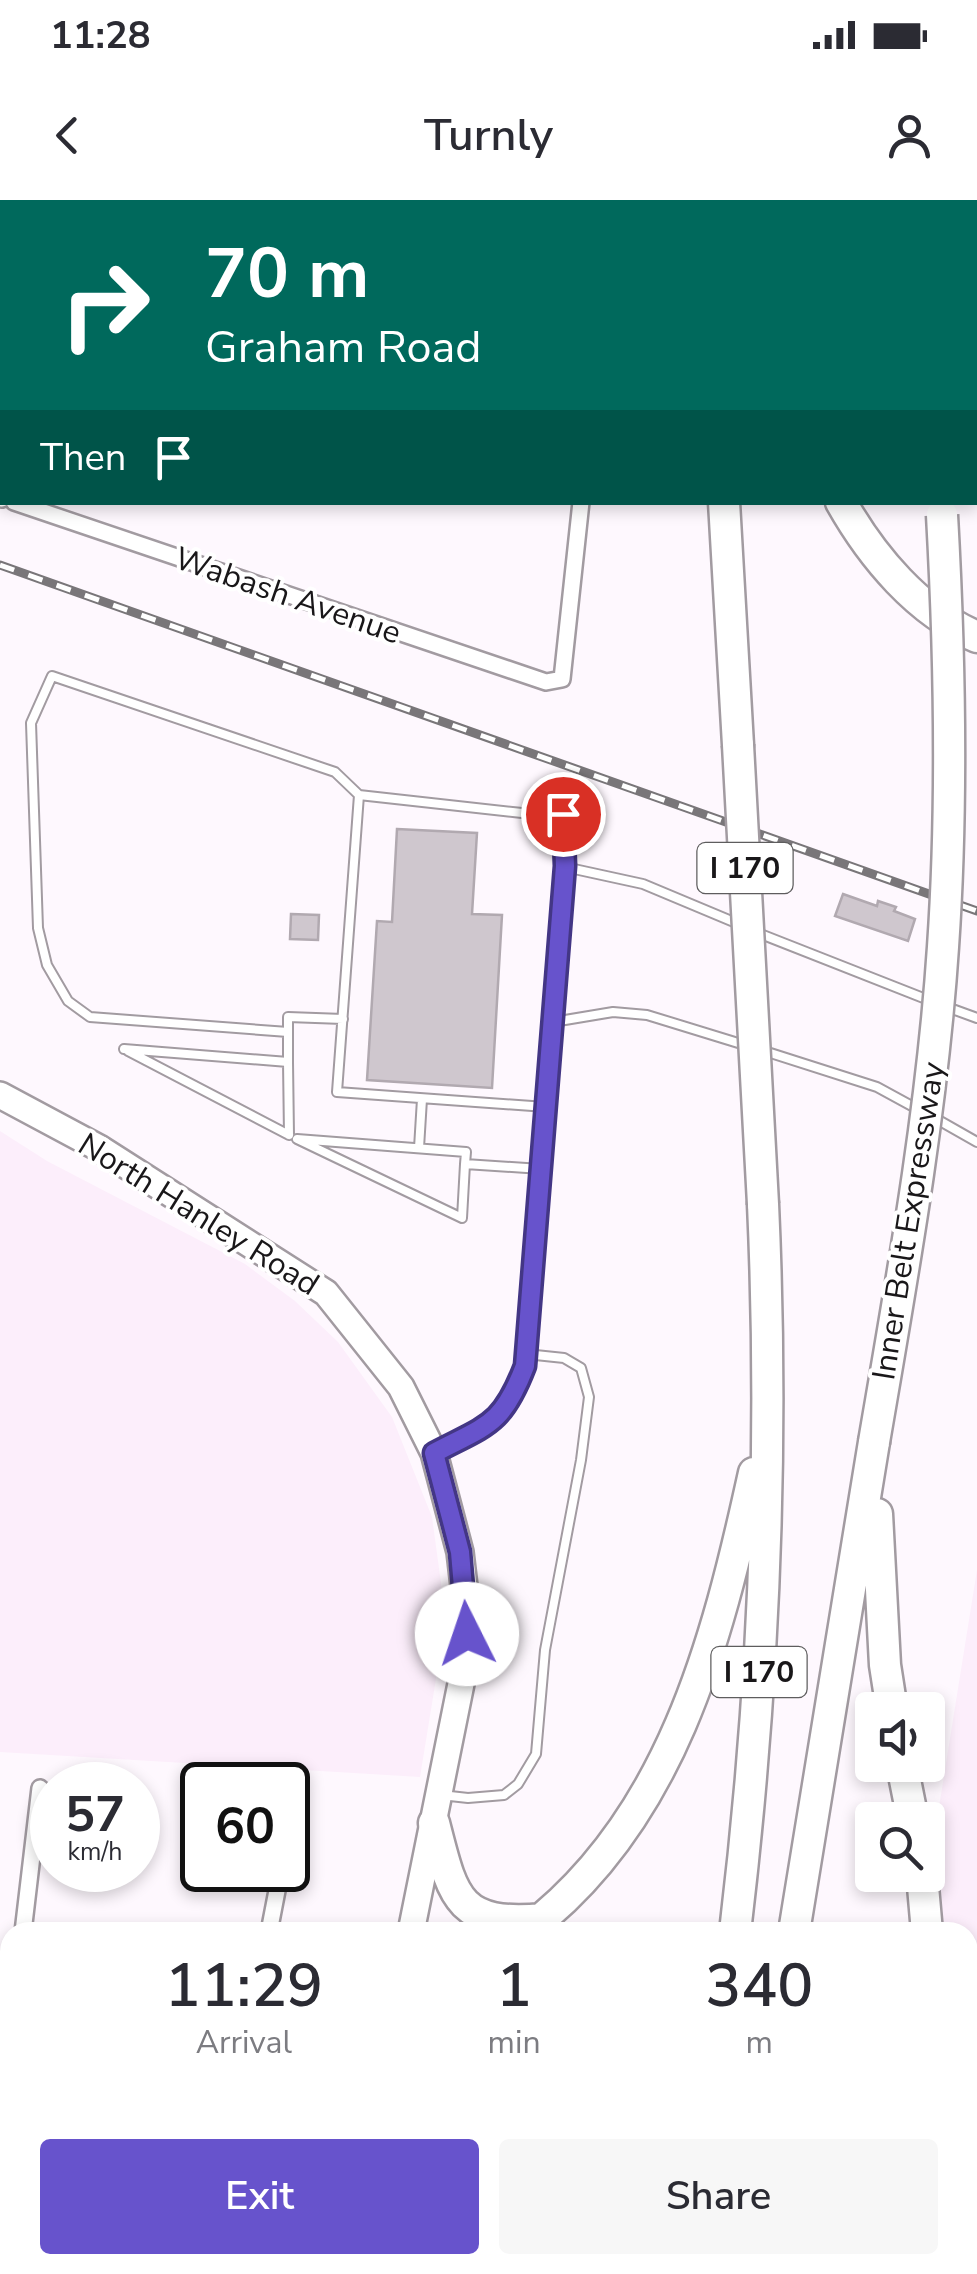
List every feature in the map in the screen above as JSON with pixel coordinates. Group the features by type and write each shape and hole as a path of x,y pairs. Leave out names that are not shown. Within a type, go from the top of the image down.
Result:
{"highway":[{"name":"I 170","path":"724,505 763,1192 768,1411 760,1652 736,1922"},
{"path":"843,505 879,560 904,586 977,637"},
{"path":"864,505 899,555 952,601 977,615"},
{"name":"Inner Belt Expressway","path":"796,1922 916,1197 943,949 950,762 941,508"},
{"path":"539,1922 580,1886 609,1851 666,1757 693,1699 729,1586 768,1411"},
{"path":"874,1442 882,1620 890,1692"},
{"path":"437,1809 454,1888 471,1910 503,1922"},
{"path":"923,1892 925,1922"}],"main road":[{"name":"North Hanley Road","path":"0,1095 99,1148 326,1293 401,1386 434,1453 460,1552 467,1612 467,1654 413,1922"}],"street":[{"name":"Wabash Avenue","path":"23,505 546,682 562,679 581,505"},
{"path":"434,1453 498,1419 514,1396 525,1366 565,866 563,814"},
{"path":"24,1922 30,1873"},
{"path":"272,1922 277,1892"}],"lane":[{"path":"288,1032 90,1018 68,1001 47,965 38,928 31,722 52,676 335,772 359,795 563,814"},
{"path":"359,795 337,1092 546,1106"},
{"path":"565,866 643,884 793,949 977,1018"},
{"path":"553,1022 613,1012 646,1015 878,1087 977,1142"},
{"path":"293,1137 288,1017 343,1019"},
{"path":"288,1062 124,1049 293,1137 462,1218 466,1152 293,1137"},
{"path":"419,1148 422,1099"},
{"path":"466,1164 541,1169"},
{"path":"437,1809 468,1798 504,1795 518,1784 536,1754 545,1650 589,1397 582,1368 564,1358 526,1354"}],"shaded area":[{"path":"0,1131 47,1161 245,1264 295,1301 338,1342 392,1417 432,1517 444,1630 420,1777 310,1770 310,1762 180,1763 0,1752"},
{"path":"977,1570 977,1922 921,1922 925,1892 945,1892 945,1802 940,1802"}],"building":[{"path":"397,829 477,833 472,914 502,915 492,1088 367,1080 377,921 392,922"},
{"path":"843,894 877,906 878,901 896,907 894,911 915,919 908,941 835,916"},
{"path":"291,914 319,915 318,940 290,939"}],"railway":[{"path":"0,565 977,911"}],"route":[{"path":"467,1634 460,1552 434,1453 498,1419 514,1396 525,1366 565,866 563,814"}]}
